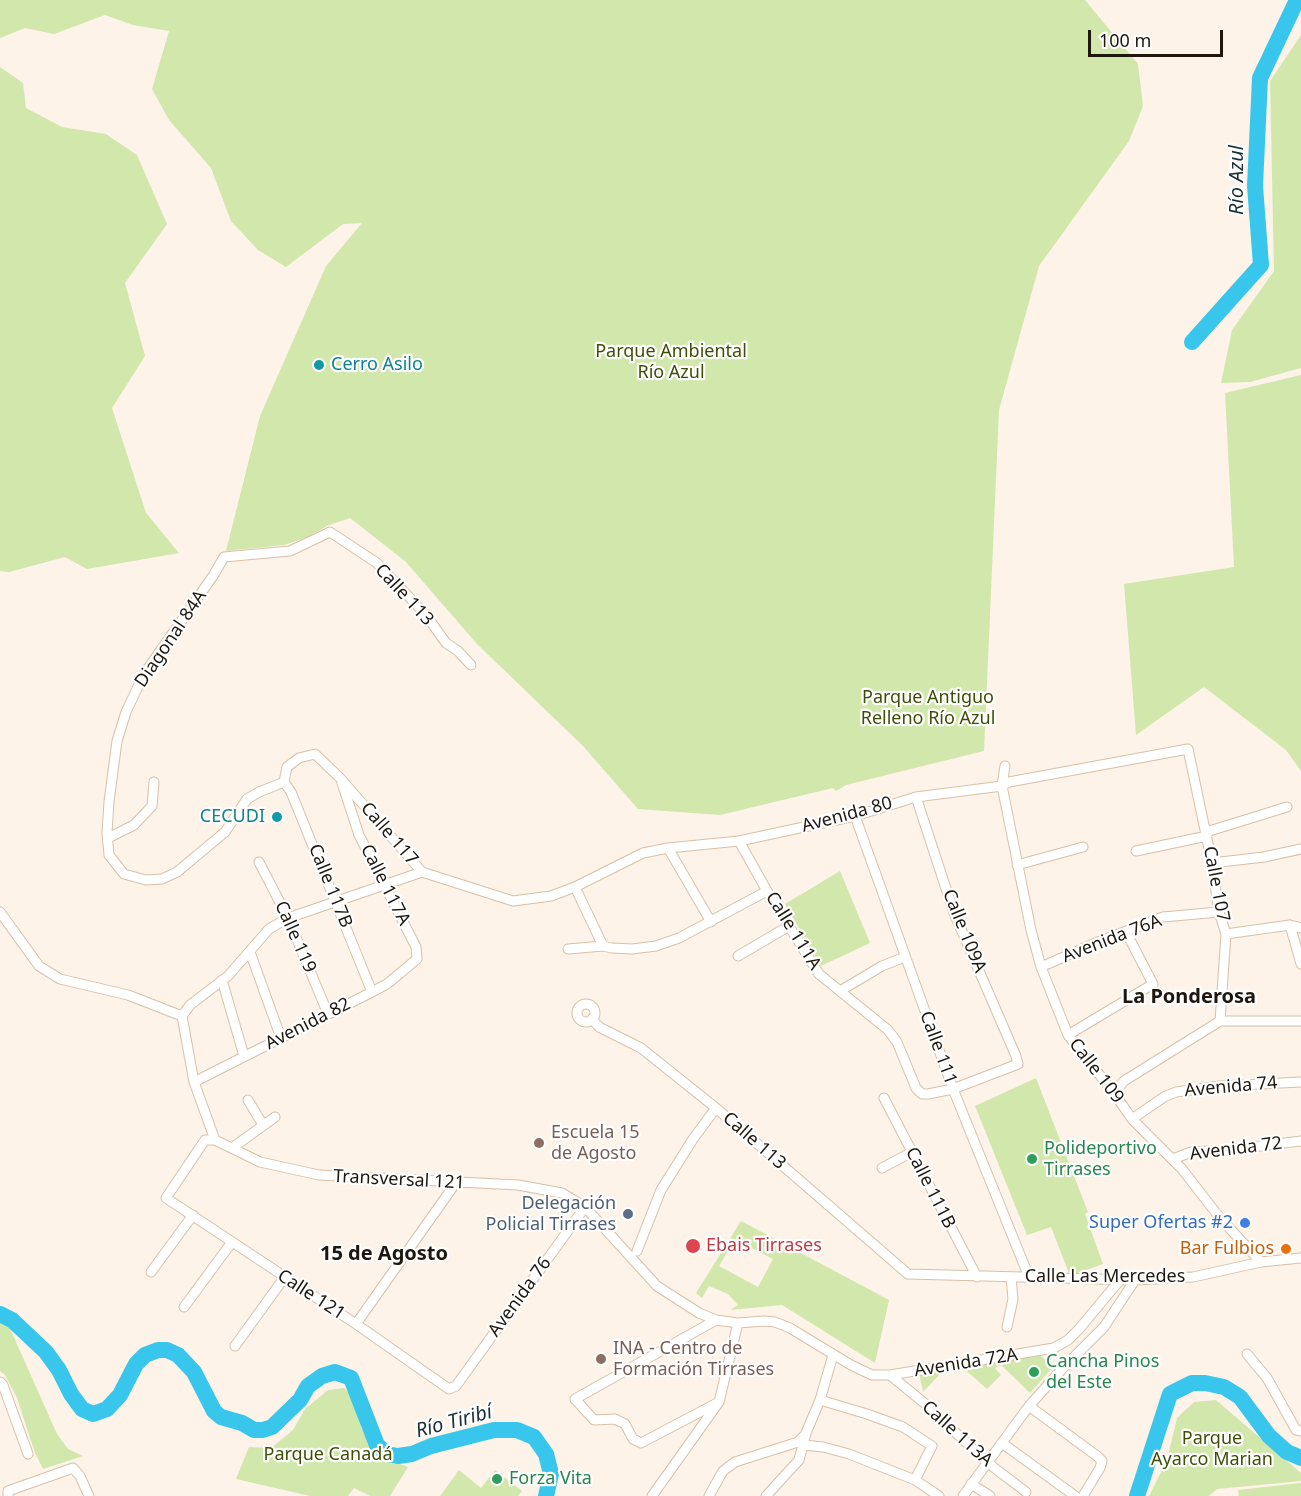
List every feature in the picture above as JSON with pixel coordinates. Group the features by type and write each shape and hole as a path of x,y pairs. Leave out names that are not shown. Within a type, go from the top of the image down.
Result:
{"street":[{"name":"Calle 113","path":"224,557 290,551 330,532 377,563 426,615 446,643 458,651 471,665"},
{"name":"Diagonal 84A","path":"224,557 144,674 126,712 117,741 109,802 109,855 124,874 146,880 162,879 177,872 225,832 247,799 284,782"},
{"name":"Avenida 80","path":"513,901 551,896 575,887 643,853 668,848 739,841 855,816 916,797 1002,786 1009,782 1188,749"},
{"name":"Calle 107","path":"1188,749 1212,863 1219,912 1226,934 1220,1022"},
{"name":"Calle 117","path":"284,782 287,767 299,758 315,754 340,778 422,872 513,901"},
{"name":"Calle 109","path":"1005,766 1002,786 1017,865 1041,967 1068,1035 1132,1119 1173,1159 1220,1218 1261,1263"},
{"name":"Calle 117A","path":"340,778 359,835 416,947 417,958"},
{"path":"108,838 134,825 152,806 154,782"},
{"name":"Calle 117B","path":"284,782 291,792 372,992"},
{"name":"Calle 109A","path":"916,797 954,913 1018,1064 953,1089"},
{"path":"1136,851 1206,834 1287,807"},
{"name":"Calle 111","path":"855,816 953,1089 1029,1277"},
{"name":"Calle 111A","path":"739,841 819,974 888,1030 897,1042 916,1088 922,1094 953,1089"},
{"path":"668,848 711,922"},
{"path":"1017,865 1083,848"},
{"path":"1212,863 1264,857 1301,849"},
{"name":"Calle 119","path":"259,862 288,918 328,1014"},
{"path":"215,1140 194,1082 182,1016 190,1005 222,980 250,952 268,929 288,918 422,872"},
{"path":"575,887 603,946"},
{"path":"568,949 603,946 633,949 656,946 679,939 767,891"},
{"path":"0,912 39,966 60,979 128,995 182,1016"},
{"name":"Avenida 76A","path":"1041,967 1163,917 1219,912"},
{"path":"1290,925 1301,964"},
{"path":"1226,934 1290,925 1301,928"},
{"path":"738,956 789,926"},
{"path":"1068,1035 1153,984 1126,932"},
{"path":"250,952 281,1038"},
{"path":"840,991 882,966 905,957"},
{"name":"Avenida 82","path":"194,1082 387,984 417,958"},
{"path":"222,980 244,1056"},
{"name":"Calle 113","path":"592,1019 599,1027 641,1048 716,1108 908,1274"},
{"path":"1114,1093 1124,1081 1220,1022 1301,1022"},
{"name":"Avenida 74","path":"1132,1119 1164,1097 1176,1092 1220,1086 1301,1082"},
{"name":"Calle 111B","path":"884,1098 976,1277"},
{"path":"248,1100 263,1125"},
{"path":"637,1251 661,1190 693,1139 716,1108"},
{"path":"232,1148 275,1117"},
{"name":"Calle 121","path":"215,1140 205,1140 166,1198 356,1324 449,1389 456,1386"},
{"name":"Transversal 121","path":"215,1140 260,1162 312,1174 455,1184 518,1185 562,1193 585,1207 657,1286 699,1313 716,1320 738,1323 775,1322 790,1328 833,1355 872,1375 890,1375"},
{"name":"Avenida 72","path":"1173,1159 1191,1152 1301,1141"},
{"path":"882,1168 912,1152"},
{"path":"356,1324 455,1184"},
{"name":"Avenida 76","path":"456,1386 585,1207"},
{"path":"151,1272 193,1215"},
{"path":"184,1307 232,1242"},
{"name":"Calle Las Mercedes","path":"908,1274 1136,1280 1193,1277 1261,1263 1301,1258"},
{"path":"1006,1327 1012,1299 1011,1277"},
{"path":"235,1346 284,1278"},
{"name":"Avenida 72A","path":"890,1375 1054,1348 1068,1340 1079,1329 1120,1280"},
{"path":"963,1496 1029,1406 1062,1368 1104,1327 1136,1280"},
{"path":"716,1320 575,1399 594,1420 615,1419 625,1424 633,1439 640,1443 719,1402"},
{"path":"652,1496 719,1402 738,1323"},
{"path":"1247,1354 1268,1378 1296,1430 1301,1431"},
{"path":"766,1496 799,1460 833,1355"},
{"name":"Calle 113A","path":"890,1375 988,1463 1026,1492"},
{"path":"0,1382 28,1454"},
{"path":"820,1400 903,1427 932,1446 915,1480"},
{"path":"1029,1406 1097,1455 1101,1461 1101,1468 1083,1496"},
{"path":"709,1496 723,1471 735,1462 798,1442 806,1433"},
{"path":"1002,1443 1075,1496"},
{"path":"804,1445 849,1454 915,1480 939,1496"},
{"path":"8,1496 8,1491 73,1468 80,1476 89,1496"},
{"path":"972,1484 990,1496"}],"green space":[{"name":"Parque Ambiental Río Azul","path":"0,0 1085,0 1138,64 1143,106 1129,141 1039,266 999,410 984,751 846,785 836,791 833,788 720,815 638,809 582,745 477,644 406,562 350,518 284,545 226,551 260,416 326,266 362,223 343,224 286,267 258,250 231,221 211,168 169,120 152,89 169,31 133,25 105,15 54,34 25,28 0,38"},
{"path":"1301,35 1301,368 1250,382 1221,383 1232,330 1274,271 1270,81"},
{"path":"0,67 23,83 26,108 62,127 106,134 137,155 167,224 125,283 145,356 112,408 146,513 179,553 87,569 65,557 9,572 0,571"},
{"path":"1301,375 1301,771 1286,750 1204,687 1136,735 1124,584 1234,567 1225,393"},
{"path":"840,871 870,943 821,966 785,904"},
{"name":"Polideportivo Tirrases","path":"1036,1078 1088,1212 1085,1214 1103,1264 1070,1276 1051,1227 1027,1235 975,1106"},
{"path":"741,1221 889,1300 875,1363 782,1305 730,1310 738,1305 728,1294 709,1286 702,1298 696,1293","holes":["735,1239 773,1259 758,1287 719,1266"]},
{"path":"0,1321 9,1326 57,1434 68,1449 83,1456 43,1469 35,1453 17,1398 5,1375 0,1371"},
{"path":"1037,1352 1053,1367 1030,1393 1001,1365 995,1368 1001,1375 987,1389 962,1367 942,1372 923,1392 918,1368"},
{"name":"Parque Canadá","path":"344,1388 353,1396 361,1428 376,1455 408,1467 390,1496 370,1496 354,1488 348,1496 310,1496 236,1479 249,1447 271,1448 293,1430 305,1409 328,1390"},
{"name":"Parque Ayarco Marian","path":"1216,1400 1301,1473 1301,1481 1217,1489 1209,1496 1149,1496 1167,1460 1177,1418 1194,1402"},
{"name":"Forza Vita","path":"459,1470 481,1488 495,1470 522,1491 518,1496 440,1496"},
{"path":"1301,1483 1301,1496 1239,1496 1238,1490"}],"waterway":[{"name":"Río Azul","path":"1192,342 1261,265 1255,186 1260,78 1297,0"},
{"name":"Río Tiribí","path":"0,1314 12,1320 46,1352 82,1409 93,1414 107,1409 120,1395 136,1364 145,1355 158,1350 167,1350 178,1355 194,1372 214,1411 221,1417 242,1423 254,1430 272,1427 300,1400 308,1386 322,1376 335,1372 351,1378 377,1445 387,1454 398,1456 412,1454 431,1446 494,1430 517,1430 534,1437 546,1454 551,1474 546,1496"},
{"name":"Río Tiribí","path":"1137,1496 1170,1394 1192,1383 1224,1387 1240,1397 1269,1436 1287,1452 1301,1458"}],"place":[{"name":"Cerro Asilo","path":"319,365"},
{"name":"CECUDI","path":"277,817"},
{"name":"Escuela 15 de Agosto","path":"539,1143"},
{"name":"Polideportivo Tirrases","path":"1032,1159"},
{"name":"Delegación Policial Tirrases","path":"628,1214"},
{"name":"Super Ofertas #2","path":"1245,1223"},
{"name":"Ebais Tirrases","path":"693,1246"},
{"name":"Bar Fulbios","path":"1286,1249"},
{"name":"INA - Centro de Formación Tirrases","path":"601,1359"},
{"name":"Cancha Pinos del Este","path":"1034,1372"},
{"name":"Forza Vita","path":"497,1479"}],"district":[{"name":"La Ponderosa","path":"1189,997"},
{"name":"15 de Agosto","path":"384,1254"}],"park label":[{"name":"Parque Antiguo Relleno Río Azul","path":"928,708"}]}
